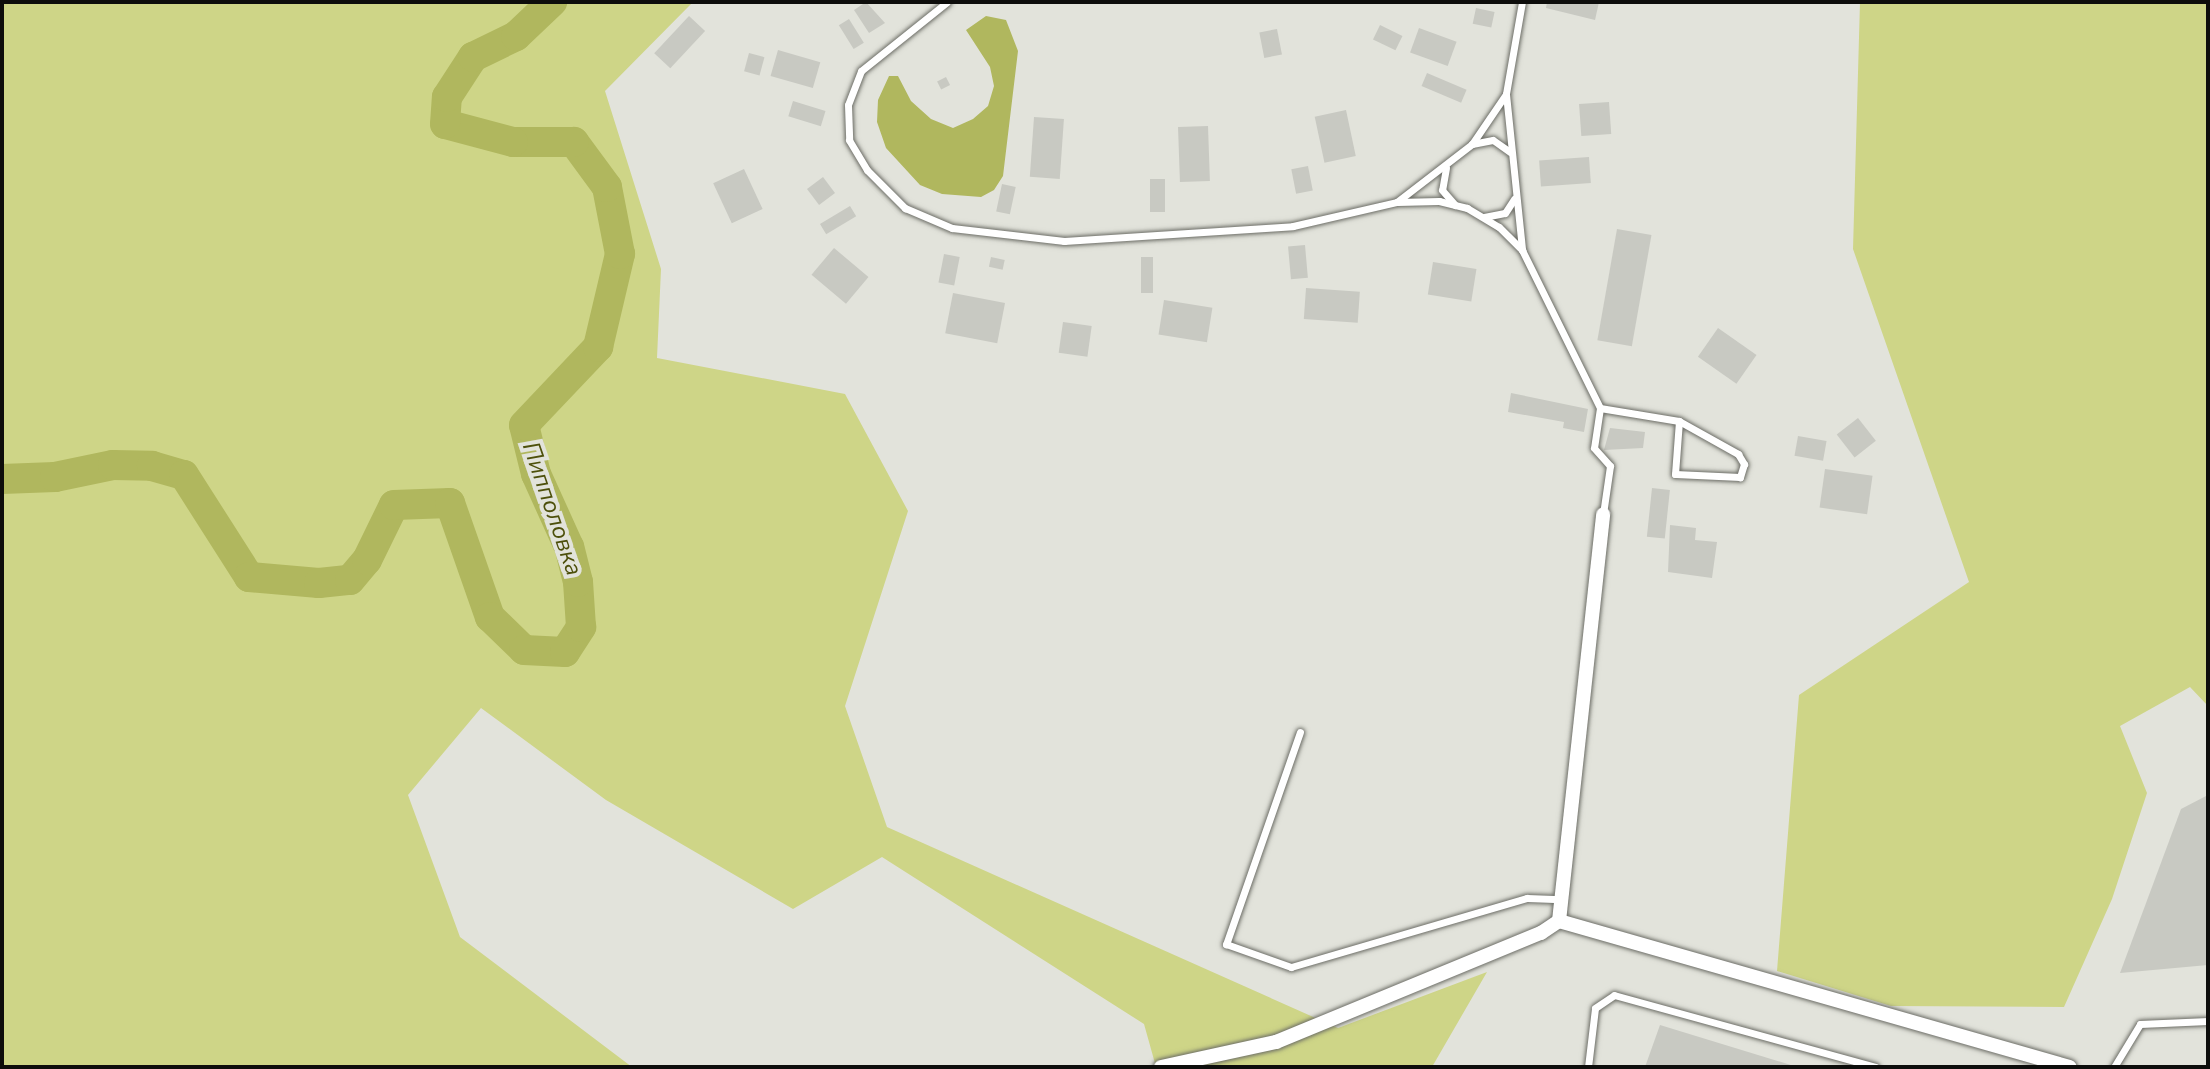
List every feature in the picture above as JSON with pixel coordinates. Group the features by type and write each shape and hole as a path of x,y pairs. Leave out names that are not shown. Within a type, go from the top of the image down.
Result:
{"street":[{"path":"1559,921 1603,514"},
{"path":"1161,1067 1276,1042 1541,933 1559,921 2070,1067"}],"lane":[{"path":"947,2 861,71 848,105 849,140 867,170 905,208 952,228 1064,241 1293,226 1397,202 1455,205 1482,217 1522,250"},
{"path":"1522,2 1506,94 1514,199 1522,250 1600,408 1594,448 1610,466 1603,514"},
{"path":"1397,202 1472,144 1506,94"},
{"path":"1472,144 1493,140 1511,153"},
{"path":"1447,166 1442,190 1455,205"},
{"path":"1482,217 1505,213 1514,199"},
{"path":"1600,408 1679,421 1738,454 1744,464 1740,477 1675,474 1679,421"},
{"path":"1300,732 1226,944 1291,967 1527,898 1561,899"},
{"path":"1588,1067 1595,1008 1614,995 1875,1067"},
{"path":"2114,1067 2140,1024 2208,1021"}],"shaded area":[{"path":"2,2 693,2 605,91 661,269 657,358 845,394 908,511 845,706 887,827 1338,1028 1487,972 1432,1067 1156,1067 1144,1024 882,857 793,909 606,800 481,708 408,795 460,937 632,1067 2,1067"},
{"path":"1860,2 2208,2 2208,706 2190,687 2120,726 2147,793 2112,899 2064,1007 1891,1006 1777,971 1799,695 1969,582 1853,249"},
{"path":"986,16 1006,20 1018,51 1003,176 994,190 981,197 942,194 920,185 886,148 877,122 878,100 889,76 898,76 911,101 931,119 953,128 973,119 988,106 994,86 990,67 966,30"}],"building":[{"path":"866,2 885,23 869,33 854,10"},
{"path":"1547,2 1599,2 1595,20 1546,8"},
{"path":"1476,8 1495,12 1491,28 1473,24"},
{"path":"689,16 705,31 670,68 654,53"},
{"path":"849,19 864,43 854,49 839,25"},
{"path":"1380,25 1402,36 1395,50 1373,39"},
{"path":"1419,28 1457,42 1448,66 1410,52"},
{"path":"1277,29 1282,55 1264,58 1259,32"},
{"path":"778,50 820,62 813,88 771,76"},
{"path":"749,53 764,57 760,75 744,71"},
{"path":"1427,73 1467,90 1461,103 1422,86"},
{"path":"946,77 950,85 941,90 937,82"},
{"path":"793,101 826,111 821,126 788,116"},
{"path":"1609,102 1611,134 1581,136 1579,104"},
{"path":"1346,110 1356,156 1324,163 1315,117"},
{"path":"1034,117 1064,119 1060,179 1030,177"},
{"path":"1208,126 1210,181 1180,182 1178,127"},
{"path":"1589,157 1591,183 1541,186 1539,160"},
{"path":"1308,166 1313,191 1296,194 1291,169"},
{"path":"744,169 763,209 732,223 713,183"},
{"path":"823,177 835,193 819,205 807,189"},
{"path":"1150,179 1165,179 1165,212 1150,212"},
{"path":"1002,184 1016,187 1010,214 996,211"},
{"path":"850,206 856,216 826,234 820,224"},
{"path":"1617,229 1651,235 1632,346 1597,340"},
{"path":"1305,245 1308,278 1291,279 1288,246"},
{"path":"834,248 868,277 846,304 812,275"},
{"path":"944,254 960,257 954,286 938,282"},
{"path":"991,257 1005,260 1003,270 989,267"},
{"path":"1141,257 1153,257 1153,293 1141,293"},
{"path":"1433,262 1476,269 1471,301 1428,295"},
{"path":"1306,288 1360,292 1358,323 1304,319"},
{"path":"953,293 1005,303 997,343 945,333"},
{"path":"1164,300 1212,308 1207,342 1159,335"},
{"path":"1063,322 1092,326 1087,357 1059,353"},
{"path":"1718,328 1757,355 1736,384 1698,357"},
{"path":"1511,393 1588,409 1584,432 1563,428 1564,422 1508,412"},
{"path":"1858,418 1876,441 1855,457 1837,435"},
{"path":"1610,428 1645,432 1643,448 1604,450"},
{"path":"1798,436 1827,441 1823,461 1795,456"},
{"path":"1825,469 1873,476 1867,514 1820,508"},
{"path":"1652,488 1670,490 1665,539 1647,537"},
{"path":"1670,525 1696,528 1695,540 1717,542 1712,578 1668,572"},
{"path":"2208,795 2208,965 2120,973 2181,809"},
{"path":"1660,1025 1794,1066 1794,1067 1645,1067"}],"waterway":[{"name":"Пипполовка","path":"2,479 55,477 113,465 152,466 184,475 249,577 319,583 350,580 367,560 394,505 450,503 490,617 524,650 565,652 581,627 578,582 569,547 536,474 524,425 598,347 620,254 607,187 574,142 513,142 445,124 447,97 473,57 516,36 552,2"}]}
